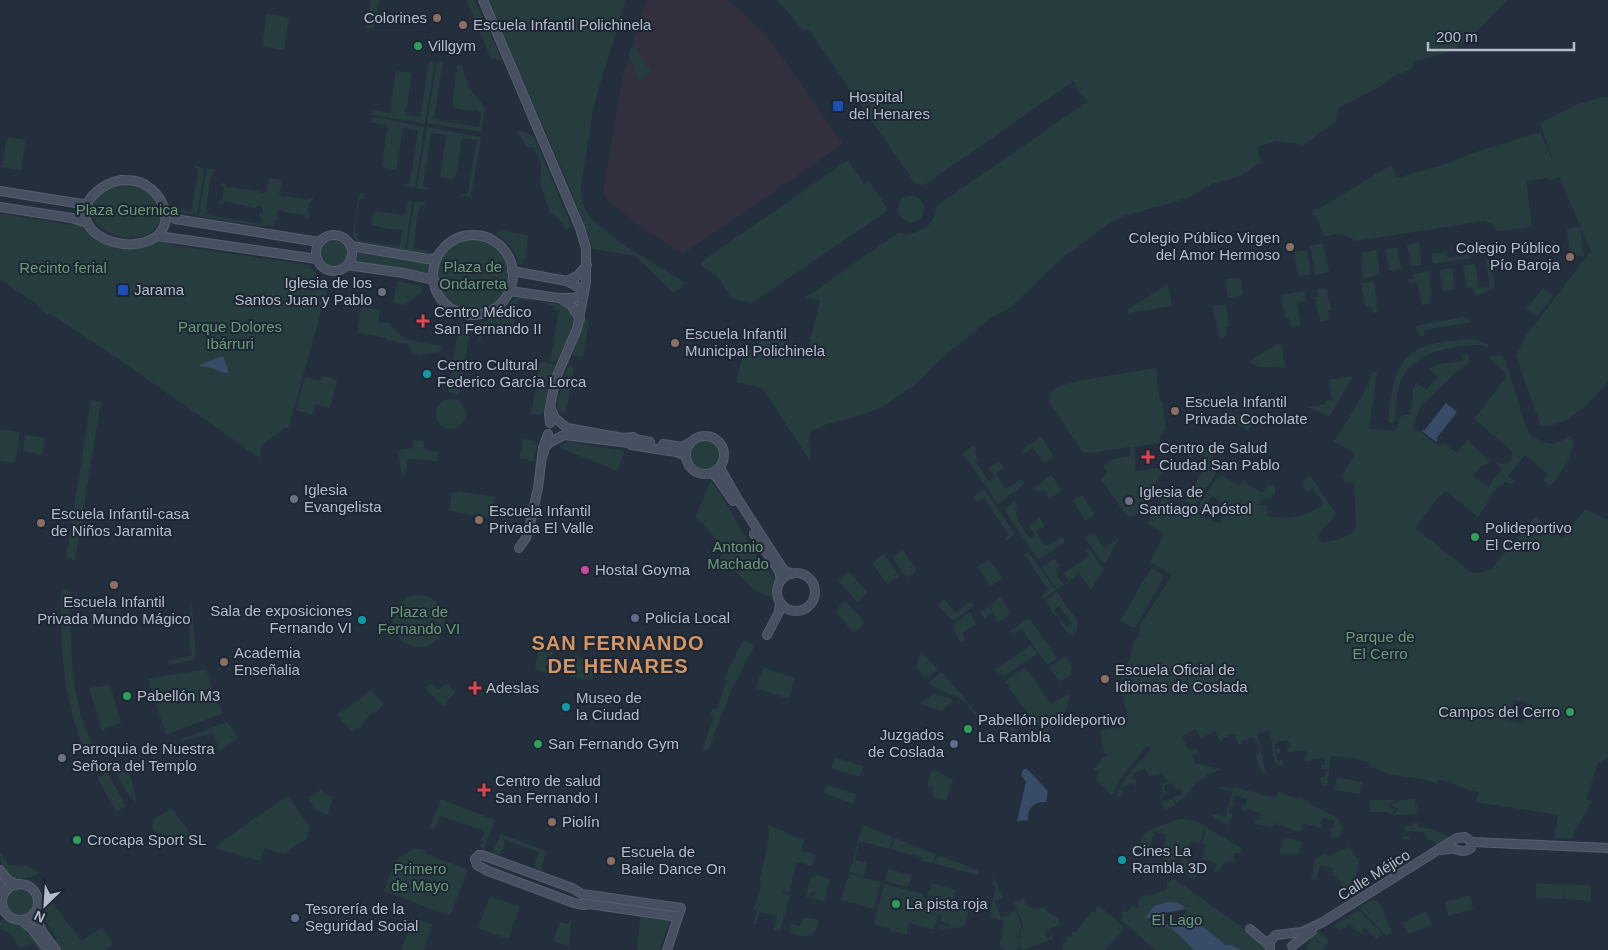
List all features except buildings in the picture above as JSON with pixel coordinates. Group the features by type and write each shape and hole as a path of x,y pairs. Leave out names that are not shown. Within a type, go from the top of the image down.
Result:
{"street":[{"path":"483,0 580,228 586,248 587,265 580,319 555,380 549,412 550,423 544,442 531,520 526,538 519,548"},
{"path":"129,180 142,183 154,191 163,204 166,215 163,229 158,236 140,244 123,244 104,238 92,228 87,222 86,217 88,205 93,196 102,187 114,181 129,180"},
{"path":"0,191 88,205"},
{"path":"0,207 87,222"},
{"path":"166,215 175,219 319,242"},
{"path":"336,235 346,240 351,246 351,258 347,265 340,270 331,271 321,266 317,259 316,250 319,242 327,236 336,235"},
{"path":"158,236 317,259"},
{"path":"479,236 493,241 501,247 508,257 512,271 510,291 502,302 493,310 477,315 466,315 456,311 438,296 433,269 437,258 446,246 457,239 479,236"},
{"path":"351,246 428,259 437,258"},
{"path":"347,265 403,273 434,280"},
{"path":"567,281 577,276 587,265"},
{"path":"512,271 567,281 580,288 584,294"},
{"path":"510,291 559,298 574,298 584,294"},
{"path":"559,298 571,305 580,319"},
{"path":"542,455 545,448 564,431 551,409"},
{"path":"550,423 632,441 686,456"},
{"path":"548,434 551,437 570,435 682,447 700,436 706,435 714,437 722,444 725,454 720,468 712,473 702,474 694,470 688,464 686,456 689,443"},
{"path":"720,468 783,569 791,574"},
{"path":"712,473 728,493 779,571 781,580 777,591 780,602 779,612 767,635"},
{"path":"779,612 788,609 798,611 804,609 812,602 815,594 814,584 808,577 799,573 791,574 781,580"},
{"path":"780,602 788,609"},
{"path":"1472,842 1471,848 1466,852 1460,852 1454,846 1457,838 1462,837 1469,838 1472,842 1608,848"},
{"name":"Calle Méjico","path":"1274,936 1302,932 1323,922 1439,851 1454,846"},
{"path":"667,950 678,917 681,908 585,899 574,903 488,871 476,864 475,859 479,855 484,856 572,888 585,899 678,917"},
{"path":"0,870 7,878 17,884 25,885 34,892 38,902 35,912 37,922 41,931 56,950"},
{"path":"0,883 4,894"},
{"path":"17,884 4,894 2,902 6,914 21,920 27,919 35,912"},
{"path":"21,920 32,929 48,950"},
{"name":"Calle Méjico","path":"1291,948 1323,922"},
{"path":"1250,929 1274,936 1270,941 1269,948 1250,929"},
{"path":"1284,935 1290,940 1291,948"}],"shaded area":[{"name":"Hospital del Henares","path":"646,0 726,0 739,9 768,37 843,144 683,254 642,228 608,201 603,193 621,84"}],"green space":[{"path":"370,0 379,0 374,29 366,28"},
{"path":"466,0 475,0 502,60 491,58"},
{"path":"488,0 626,0 593,110 581,186 582,196 587,212 605,231 684,282 673,293 635,256 593,249 572,193"},
{"path":"777,0 1507,0 1471,37 1458,47 1442,54 1413,62 1412,69 1396,75 1381,86 1338,108 1336,121 1304,145 1276,141 1257,147 1261,162 1241,176 1211,184 1191,197 1121,217 1110,223 1061,259 1010,308 989,319 934,365 916,384 882,407 862,415 827,424 811,432 809,438 811,462 762,388 736,382 744,352 758,344 766,330 807,353 820,300 805,298 899,232 906,235 923,229 931,222 936,206 1087,102 1078,91 1074,81 923,186 915,183 808,29 804,31"},
{"path":"267,14 289,17 284,50 262,47"},
{"path":"632,46 651,72 639,80 631,60 628,58"},
{"path":"429,61 435,62 425,123 373,115 373,110 389,113 392,109 391,104 396,71 412,73 407,107 404,111 406,115 420,117"},
{"path":"437,62 443,62 434,118 439,119 439,121 479,127 481,113 476,109 464,110 452,106 458,65 462,67 470,89 485,108 481,132 427,123"},
{"path":"1608,96 1608,382 1587,404 1569,418 1551,425 1541,426 1516,357 1526,336 1591,251 1559,177 1550,180 1548,178 1526,181 1532,227 1496,231 1492,224 1484,221 1356,241 1341,234 1325,237 1312,210 1319,209 1391,165 1397,178 1443,165 1473,153 1540,132 1555,166 1540,123 1578,104"},
{"path":"373,117 424,127 415,188 404,186 404,184 408,185 410,183 418,131 404,128 401,132 402,136 396,170 382,167 386,134 389,130 387,125 371,123"},
{"path":"427,127 481,137 471,197 462,196 468,192 477,140 463,138 460,141 461,146 456,176 453,179 440,177 447,139 446,135 431,133 423,185 428,190 417,188"},
{"path":"515,130 534,137 571,228 566,229 556,216 550,213 540,182 541,164 534,147 528,147"},
{"path":"7,137 26,140 21,170 2,167"},
{"path":"848,160 864,184 869,181 886,206 886,212 752,303 733,299 717,276 701,266 701,262"},
{"path":"194,166 204,168 197,215 177,212 177,210 181,211 183,207 186,211 191,212 198,172"},
{"path":"207,168 216,170 211,175 206,209 209,215 261,224 262,218 259,215 263,213 263,209 260,206 255,208 224,201 223,204 218,204 218,201 222,200 224,188 221,186 221,183 226,184 226,187 258,191 262,194 266,192 269,178 282,180 279,194 283,197 288,196 308,200 308,198 313,198 313,201 309,202 307,213 310,218 305,218 305,215 281,210 277,211 276,215 279,218 275,220 274,226 267,225 265,227 199,216"},
{"name":"Plaza Guernica","path":"124,183 148,190 157,199 162,210 162,227 157,226 152,232 130,238 121,237 106,231 98,225 90,211 95,199 102,191"},
{"path":"361,193 366,194 364,194 364,199 361,198 359,202 355,233 358,233 357,238 363,241 400,246 402,231 371,225 374,211 401,216 405,215 407,200 412,201 405,250 359,242 354,239 353,234 359,194"},
{"path":"911,196 920,200 924,209 920,218 911,222 902,218 898,209 902,200"},
{"path":"415,201 425,203 425,206 421,205 418,211 413,248 431,251 423,253 407,250"},
{"name":"Parque Dolores Ibárruri","path":"0,213 29,218 30,214 34,215 34,219 71,225 70,221 88,230 138,247 160,240 173,239 173,245 309,265 328,287 288,429 284,428 260,447 261,459 120,360 49,313 48,315 41,310 42,308 0,279"},
{"path":"1580,227 1584,256 1570,257 1567,229"},
{"path":"504,231 528,235 526,258 523,260 522,265 519,265 511,247 497,235 498,232"},
{"path":"334,238 344,243 349,253 344,263 334,268 324,263 319,253 324,243"},
{"name":"Plaza de Ondarreta","path":"480,239 499,249 507,261 509,275 507,289 499,301 487,309 466,311 447,301 439,289 437,268 447,249 459,241"},
{"path":"1323,243 1329,272 1315,275 1310,246"},
{"path":"1419,243 1422,265 1411,266 1407,245"},
{"path":"1397,247 1401,269 1389,271 1386,249"},
{"path":"356,250 429,262 427,274 355,262 353,261"},
{"path":"1307,250 1311,274 1299,276 1294,252"},
{"path":"1376,250 1380,275 1363,278 1361,253"},
{"path":"1446,251 1448,258 1470,254 1471,258 1433,264 1431,254 1440,254"},
{"path":"1486,260 1490,260 1495,287 1475,297 1473,287 1467,288 1463,266 1475,264 1479,288 1490,287"},
{"path":"1452,268 1455,289 1443,291 1439,270"},
{"path":"1429,271 1432,295 1429,296 1430,304 1422,305 1417,282 1409,283 1408,279 1413,279 1412,274"},
{"path":"1225,279 1241,279 1243,295 1228,298"},
{"path":"397,281 422,287 421,293 404,305 393,303"},
{"path":"1374,281 1378,312 1373,313 1371,306 1365,306 1361,283"},
{"path":"1168,284 1172,306 1128,313 1127,310"},
{"path":"1327,288 1331,310 1328,311 1329,320 1320,322 1315,297 1319,297 1318,289"},
{"path":"1543,288 1553,296 1537,317 1526,309"},
{"path":"1304,291 1306,301 1297,303 1301,325 1291,327 1289,317 1285,318 1281,295"},
{"path":"519,297 533,300 533,302 517,300 513,329 515,334 511,330 483,326 480,341 478,341 482,323 500,314 514,299"},
{"path":"539,302 560,305 571,312 572,326 556,362 550,362 559,310 554,310 554,306"},
{"path":"1226,304 1229,326 1226,327 1227,336 1219,338 1212,306"},
{"path":"361,307 380,310 378,322 389,323 402,337 441,346 440,352 419,355 413,352 407,344 357,333"},
{"path":"1463,317 1473,322 1429,329 1424,331 1424,336 1420,337 1415,326"},
{"path":"583,320 589,321 583,357 572,355"},
{"path":"459,323 471,325 459,395 448,392"},
{"path":"1466,339 1478,340 1489,345 1488,347 1469,345 1441,350 1425,356 1411,366 1401,380 1398,389 1395,420 1393,423 1389,423 1393,388 1405,360 1413,352 1428,345"},
{"path":"1278,344 1282,346 1285,367 1259,367 1249,362 1262,353"},
{"name":"Parque de El Cerro","path":"1468,354 1470,362 1454,374 1420,406 1413,428 1440,447 1444,443 1457,453 1468,439 1470,443 1490,460 1487,464 1481,466 1473,476 1488,487 1502,469 1494,461 1506,464 1511,460 1512,451 1474,419 1506,377 1505,372 1488,358 1502,356 1505,359 1526,427 1531,435 1540,441 1551,444 1569,436 1574,440 1573,446 1566,464 1552,485 1543,480 1548,474 1525,455 1508,476 1514,481 1511,484 1505,482 1491,494 1486,506 1478,517 1445,492 1439,496 1415,528 1471,572 1480,573 1492,568 1534,518 1537,518 1562,538 1585,509 1608,520 1608,758 1598,763 1586,799 1592,802 1571,838 1554,838 1558,815 1476,802 1479,792 1461,788 1438,779 1436,783 1423,779 1391,775 1369,766 1369,762 1354,758 1331,756 1327,786 1322,786 1320,777 1324,777 1326,774 1326,770 1321,769 1321,765 1325,765 1324,758 1305,761 1304,757 1308,756 1307,750 1288,752 1287,748 1291,746 1287,740 1275,744 1275,749 1280,749 1280,753 1276,754 1277,760 1283,760 1284,767 1275,763 1269,731 1257,733 1266,773 1261,772 1256,755 1260,751 1253,737 1241,742 1242,744 1239,745 1234,735 1222,739 1223,741 1220,742 1215,731 1201,739 1196,729 1182,736 1189,750 1196,749 1198,753 1192,756 1196,764 1223,769 1208,774 1201,781 1198,780 1186,796 1176,804 1174,797 1183,794 1181,788 1176,790 1172,783 1164,786 1166,794 1161,797 1163,802 1172,798 1175,805 1165,810 1159,796 1164,794 1161,788 1163,787 1162,784 1167,782 1162,773 1150,777 1145,768 1132,774 1133,780 1135,779 1137,785 1134,786 1132,783 1121,788 1123,795 1115,798 1128,775 1152,747 1147,746 1121,778 1112,796 1107,792 1108,790 1096,781 1098,771 1093,770 1104,757 1110,755 1113,751 1109,754 1104,752 1100,732 1114,728 1118,729 1128,718 1120,683 1123,672 1131,657 1133,641 1138,638 1140,625 1172,575 1150,562 1164,534 1147,523 1163,497 1219,524 1229,507 1212,496 1201,512 1196,510 1217,477 1219,478 1221,475 1239,486 1243,481 1262,493 1268,484 1276,488 1275,496 1272,495 1272,498 1261,499 1258,505 1268,506 1267,516 1290,518 1303,515 1324,504 1313,488 1307,492 1302,484 1306,478 1311,477 1335,512 1318,537 1322,542 1326,542 1345,537 1356,529 1354,482 1345,482 1342,476 1355,454 1334,441 1361,399 1373,371 1377,373 1369,429 1394,431 1398,427 1400,416 1411,415 1413,390 1416,383 1426,390 1438,377 1429,368 1439,364 1463,361 1462,355","holes":["1514,700 1529,703 1528,707 1526,707 1523,723 1509,721"]},
{"path":"540,363 555,365 548,386 544,412 540,415 531,414"},
{"path":"568,366 574,368 566,414 560,412 557,407 561,383"},
{"path":"1156,368 1166,429 1163,429 1164,433 1160,437 1160,443 1134,447 1136,471 1162,467 1163,470 1136,515 1129,517 1101,479 1108,473 1103,466 1113,459 1131,456 1130,447 1090,454 1089,452 1083,453 1049,399 1052,391 1060,386 1082,380"},
{"path":"322,376 337,380 330,408 316,404 313,415 296,410 305,377 320,381"},
{"path":"1353,376 1329,417 1307,407 1326,404 1326,401 1332,400 1329,380"},
{"path":"451,399 461,404 466,414 461,424 451,429 441,424 436,414 441,404"},
{"path":"91,400 101,402 75,560 66,558"},
{"path":"1225,410 1254,422 1248,431 1222,416"},
{"path":"0,429 20,432 15,463 0,461"},
{"path":"25,435 45,438 42,455 23,451"},
{"path":"1041,437 1054,456 1044,463 1033,448 1024,454 1021,450"},
{"path":"523,439 537,443 534,462 519,458"},
{"path":"412,440 424,441 423,449 438,452 437,461 408,459 405,475 401,474 398,450 413,448"},
{"path":"705,441 715,445 719,455 715,465 705,469 695,465 691,455 695,445"},
{"path":"567,442 625,451 617,471 558,447"},
{"path":"974,445 977,450 975,452 978,461 976,463 989,481 995,477 988,468 999,461 1004,468 996,474 1006,489 1021,479 1024,484 998,504 962,453"},
{"path":"1197,445 1223,462 1195,506 1185,501 1209,460 1195,453 1192,459 1188,456 1193,447"},
{"path":"1051,475 1062,490 1049,500 1045,490 1039,493 1034,488"},
{"name":"Antonio Machado","path":"710,482 712,482 724,500 759,561 772,577 776,578 772,587 772,596 759,593 736,572 718,564 724,548 703,524 695,518"},
{"path":"984,489 1015,534 1006,541 1004,539 1009,535 984,498 977,502 973,497"},
{"path":"457,491 494,497 492,510 496,511 494,518 449,511 452,492 457,493"},
{"path":"1082,495 1095,514 1086,520 1072,501"},
{"path":"1014,502 1018,508 1015,510 1019,519 1017,520 1030,539 1035,535 1029,526 1040,518 1045,526 1036,532 1046,546 1062,537 1065,542 1038,560 1004,509"},
{"path":"1094,533 1104,548 1120,537 1105,563 1085,538 1089,534"},
{"path":"1089,549 1103,569 1091,590 1079,573 1069,581 1064,573 1089,556 1086,550"},
{"path":"903,550 917,570 907,578 892,557"},
{"path":"1028,552 1056,590 1044,599 1042,596 1048,590 1024,554"},
{"path":"884,554 899,576 887,584 872,563"},
{"path":"1054,558 1060,566 1056,568 1058,577 1064,585 1057,589 1042,567"},
{"path":"989,559 1002,578 993,585 990,585 977,567"},
{"path":"1151,568 1163,575 1162,580 1136,627 1131,627 1120,621"},
{"path":"849,571 868,593 857,602 838,580"},
{"path":"63,589 67,589 70,592 71,652 76,692 80,712 95,750 88,755 82,745 76,727 66,686 61,630 61,599"},
{"path":"1057,592 1078,622 1076,633 1073,636 1067,633 1059,622 1061,620 1067,627 1072,624 1059,606 1054,610 1058,616 1056,617 1045,601"},
{"name":"Plaza de Fernando VI","path":"419,595 429,597 437,603 443,611 445,621 443,631 437,639 429,645 419,647 409,645 401,639 395,631 393,621 395,611 401,603 409,597"},
{"path":"1000,597 1011,613 998,623 990,605"},
{"path":"944,599 955,613 963,605 971,602 974,606 951,620 938,604"},
{"path":"845,601 865,623 854,633 835,611"},
{"path":"190,604 192,604 196,655 194,660 168,665 168,661 192,656 190,652"},
{"path":"988,606 993,612 984,618 980,612"},
{"path":"970,612 976,624 963,633 965,641 961,643 954,629 955,623"},
{"path":"1029,618 1057,658 1047,665 1022,629 1013,634 1010,631"},
{"path":"746,641 753,644 754,647 731,691 710,746 707,750 702,749 714,717 710,716 713,708 717,709 727,680 724,679 742,643"},
{"path":"1031,645 1037,654 1004,676 994,670"},
{"path":"538,649 553,651 552,657 562,658 559,675 535,671"},
{"path":"921,651 937,668 926,678 916,667"},
{"path":"574,655 596,662 592,680 570,677"},
{"path":"1066,656 1072,667 1071,675 1060,682 1049,667"},
{"path":"763,667 795,678 789,699 756,688"},
{"path":"1025,667 1051,704 1069,693 1069,699 1064,713 1051,729 1034,736 1020,738 1010,729 1013,726 1018,733 1025,735 1034,734 1042,730 1009,689 1011,687 1004,682"},
{"path":"206,669 215,697 223,713 166,735 148,679"},
{"path":"940,673 943,673 980,717 978,718 961,699 932,686 929,682"},
{"path":"432,683 438,690 448,683 455,693 443,706 425,688"},
{"path":"110,685 121,723 102,730 89,688"},
{"path":"370,690 384,704 376,713 374,711 362,723 363,726 353,732 337,715"},
{"path":"934,693 953,701 942,711 920,704"},
{"path":"227,722 238,737 219,752 214,733 182,741 181,739"},
{"path":"834,757 863,766 860,777 831,768"},
{"path":"127,763 137,803 127,793 115,771 116,767"},
{"path":"932,769 953,780 946,801 933,797 933,788 927,786"},
{"path":"107,772 126,806 116,812 98,779 98,777"},
{"path":"1337,777 1362,782 1360,794 1335,790"},
{"path":"826,785 857,794 853,804 824,793"},
{"path":"1220,786 1233,789 1234,787 1276,798 1278,791 1298,799 1299,797 1337,817 1343,827 1341,834 1337,838 1331,837 1332,832 1330,831 1334,827 1335,821 1322,817 1321,828 1303,823 1301,832 1273,823 1272,827 1255,824 1256,819 1259,820 1260,813 1247,809 1244,812 1242,809 1243,805 1246,805 1247,799 1234,795 1233,807 1230,806 1229,813 1233,814 1229,826 1212,816 1213,814 1225,817 1232,792 1220,789"},
{"path":"322,789 325,795 333,796 328,815 317,811 308,798"},
{"path":"287,796 310,826 307,838 284,854 264,848 260,861 215,848 221,842"},
{"path":"441,799 495,820 484,848 480,847 482,842 480,841 485,833 482,830 440,816 434,830 430,828"},
{"path":"1416,799 1415,804 1418,805 1416,814 1393,815 1399,809 1391,805 1400,800"},
{"path":"1370,800 1393,800 1387,806 1395,810 1391,814 1388,812 1370,812"},
{"path":"171,808 196,843 158,833 153,829 154,819"},
{"path":"1182,819 1195,821 1205,826 1200,843 1191,841 1188,852 1184,851 1179,854 1174,866 1155,853 1157,848 1163,849 1166,835 1154,832 1150,846 1154,847 1153,851 1149,848 1147,851 1142,846 1141,838 1144,834 1162,825"},
{"path":"1414,823 1418,823 1419,827 1436,830 1448,837 1448,839 1437,847 1432,840 1429,841 1424,832 1405,831 1404,836 1410,838 1409,840 1403,839 1405,826 1413,826"},
{"path":"768,825 804,840 801,851 816,855 812,866 796,862 790,892 782,891 782,893 790,895 780,931 774,929 777,915 760,912 756,924 753,923 757,911 753,908 756,904 761,883 759,882 769,836"},
{"path":"863,825 893,837 889,849 860,841 855,860 867,863 864,876 849,872"},
{"path":"1206,827 1242,849 1241,853 1234,853 1234,863 1230,861 1225,862 1218,872 1214,872 1217,863 1202,859 1206,845 1202,844"},
{"path":"501,834 546,851 541,871 534,868 539,853 536,851 505,840 500,855 492,852"},
{"path":"895,838 936,854 933,863 923,861 923,858 891,849"},
{"path":"1287,838 1302,842 1299,853 1279,854 1283,839 1286,840"},
{"path":"1350,846 1354,856 1359,859 1356,878 1368,886 1350,897 1338,878 1332,875 1333,868 1320,865 1316,880 1311,879 1316,858 1326,854 1328,856"},
{"name":"Primero de Mayo","path":"415,848 426,850 425,853 468,870 450,916 384,891 396,860"},
{"path":"0,852 9,865 27,866 40,872 25,879 12,877 3,867"},
{"path":"938,855 979,871 978,875 935,864"},
{"path":"1183,856 1187,856 1186,860 1201,864 1196,877 1193,879 1178,868"},
{"path":"888,869 912,875 908,887 885,881"},
{"path":"849,874 881,882 874,909 841,900"},
{"path":"814,875 830,879 824,901 810,898 815,893 812,892 809,897 806,897 811,877 813,878"},
{"path":"994,877 1002,897 995,902 1001,917 1011,915 1012,912 1016,911 1021,924 1019,936 1016,936 1019,939 1019,946 1016,950 1004,950 1005,947 999,946 1004,921 989,917 996,886 992,884"},
{"name":"El Lago","path":"1174,879 1261,941 1265,950 1156,950 1121,920 1123,916 1121,914 1124,910 1127,912 1133,906 1137,909 1139,907 1138,900 1143,895 1150,896 1167,890 1167,882"},
{"path":"932,883 956,890 952,902 928,895"},
{"path":"1536,883 1565,885 1564,899 1536,898"},
{"path":"884,884 922,894 924,898 969,909 964,927 939,928 940,924 949,927 950,925 941,921 942,915 939,914 934,930 910,923 907,935 894,931 890,932 891,929 874,924"},
{"path":"1565,884 1591,886 1591,901 1565,899"},
{"path":"20,888 30,892 34,902 30,912 20,916 10,912 6,902 10,892"},
{"path":"54,894 53,904 82,941 102,927 113,944 105,950 62,950 55,940 57,938 46,922 44,911 45,906"},
{"path":"1470,895 1473,909 1448,916 1445,902"},
{"path":"490,896 520,907 508,939 478,928"},
{"path":"1024,898 1028,907 1035,909 1043,907 1058,919 1061,926 1058,925 1045,931 1047,938 1052,936 1053,939 1022,950 1019,944 1020,938 1023,938 1020,937 1023,925 1014,902 1019,900 1020,903 1020,900"},
{"path":"1373,900 1381,906 1392,933 1386,935 1359,908"},
{"path":"1099,906 1123,926 1123,930 1105,950 1063,950 1061,944 1067,941 1066,938 1071,936 1073,931 1076,932 1092,911 1094,913"},
{"path":"1358,910 1382,933 1380,937 1377,939 1372,936 1366,928 1362,931 1364,933 1361,934 1350,923 1346,926 1346,929 1343,928 1340,931 1334,925"},
{"path":"1426,911 1432,925 1408,934 1402,923"},
{"path":"640,917 670,921 659,950 637,950"},
{"path":"805,917 819,920 812,934 805,936 789,933 792,924 800,926 802,918 804,919"},
{"path":"413,918 433,925 423,950 401,950"},
{"path":"2,920 25,928 42,950 39,950 34,944 20,948 10,934 0,929 0,922"},
{"path":"571,920 569,950 568,950 569,946 553,941 560,922 568,924"},
{"path":"1319,931 1329,942 1322,950 1306,950 1311,938"}],"water":[{"path":"223,356 229,373 199,365"},
{"path":"1446,403 1457,412 1436,439 1438,440 1436,442 1422,431 1423,429 1424,431"},
{"path":"1026,769 1048,791 1046,802 1032,806 1028,820 1017,821 1026,782 1021,775 1023,770"},
{"path":"1168,902 1183,906 1188,913 1183,915 1185,918 1191,921 1197,920 1225,945 1231,945 1241,950 1194,950 1170,928 1161,926 1151,918 1145,919 1154,906"}],"pier":[{"path":"1186,909 1188,913 1183,915 1184,918 1169,924 1156,926 1146,919 1165,913"}],"place":[{"name":"Colorines","path":"437,18"},
{"name":"Escuela Infantil Polichinela","path":"463,25"},
{"name":"Villgym","path":"418,46"},
{"name":"Hospital del Henares","path":"838,106"},
{"name":"Colegio Público Virgen del Amor Hermoso","path":"1290,247"},
{"name":"Colegio Público Pío Baroja","path":"1570,257"},
{"name":"Jarama","path":"123,290"},
{"name":"Iglesia de los Santos Juan y Pablo","path":"382,292"},
{"name":"Centro Médico San Fernando II","path":"423,321"},
{"name":"Escuela Infantil Municipal Polichinela","path":"675,343"},
{"name":"Centro Cultural Federico García Lorca","path":"427,374"},
{"name":"Escuela Infantil Privada Cocholate","path":"1175,411"},
{"name":"Centro de Salud Ciudad San Pablo","path":"1148,457"},
{"name":"Iglesia Evangelista","path":"294,499"},
{"name":"Iglesia de Santiago Apóstol","path":"1129,501"},
{"name":"Escuela Infantil Privada El Valle","path":"479,520"},
{"name":"Escuela Infantil-casa de Niños Jaramita","path":"41,523"},
{"name":"Polideportivo El Cerro","path":"1475,537"},
{"name":"Hostal Goyma","path":"585,570"},
{"name":"Escuela Infantil Privada Mundo Mágico","path":"114,585"},
{"name":"Policía Local","path":"635,618"},
{"name":"Sala de exposiciones Fernando VI","path":"362,620"},
{"name":"Academia Enseñalia","path":"224,662"},
{"name":"Escuela Oficial de Idiomas de Coslada","path":"1105,679"},
{"name":"Adeslas","path":"475,688"},
{"name":"Pabellón M3","path":"127,696"},
{"name":"Museo de la Ciudad","path":"566,707"},
{"name":"Campos del Cerro","path":"1570,712"},
{"name":"Pabellón polideportivo La Rambla","path":"968,729"},
{"name":"San Fernando Gym","path":"538,744"},
{"name":"Juzgados de Coslada","path":"954,744"},
{"name":"Parroquia de Nuestra Señora del Templo","path":"62,758"},
{"name":"Centro de salud San Fernando I","path":"484,790"},
{"name":"Piolín","path":"552,822"},
{"name":"Crocapa Sport SL","path":"77,840"},
{"name":"Cines La Rambla 3D","path":"1122,860"},
{"name":"Escuela de Baile Dance On","path":"611,861"},
{"name":"La pista roja","path":"896,904"},
{"name":"Tesorería de la Seguridad Social","path":"295,918"}],"district":[{"name":"SAN FERNANDO DE HENARES","path":"618,654"}],"park label":[{"name":"Recinto ferial","path":"63,268"}]}
